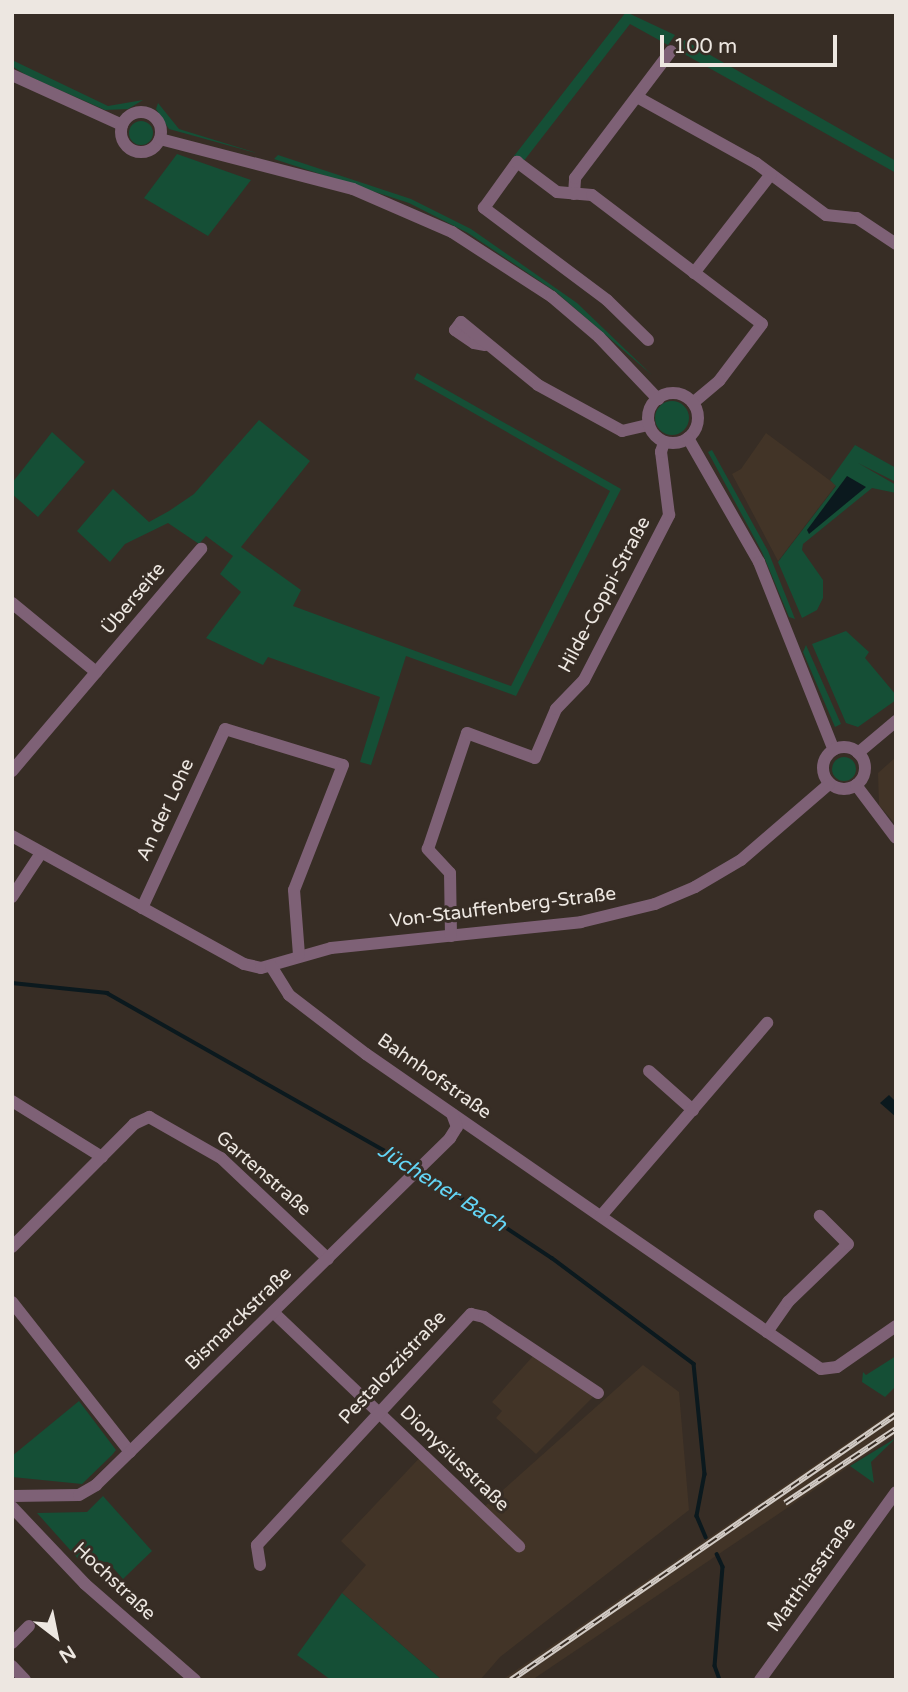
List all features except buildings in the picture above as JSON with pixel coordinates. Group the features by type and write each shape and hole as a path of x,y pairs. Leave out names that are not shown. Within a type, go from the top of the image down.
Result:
{"street":[{"path":"574,194 575,178 671,51"},
{"path":"12,75 122,125"},
{"path":"637,97 771,174 826,215 857,218 896,244"},
{"path":"146,113 159,123 160,139 151,150 134,151 123,142 122,125 132,114 146,113"},
{"path":"160,139 335,183 453,232 552,297 616,354 657,399"},
{"path":"648,340 607,300 484,208 517,162 557,192 592,195 762,324 719,381 693,403"},
{"path":"694,273 771,174"},
{"path":"485,345 538,385 622,432 649,425"},
{"path":"677,394 693,403 698,419 688,438 664,442 649,425 649,411 657,399 677,394"},
{"path":"688,438 752,547 834,750"},
{"name":"Hilde-Coppi-Straße","path":"451,936 450,873 428,849 467,733 535,758 556,709 584,680 668,516 661,452 664,442"},
{"name":"Überseite","path":"12,771 201,549"},
{"path":"12,603 96,672"},
{"path":"858,753 896,721"},
{"name":"An der Lohe","path":"142,908 225,729 343,765 294,890 299,955"},
{"path":"847,748 858,753 864,770 856,785 839,789 829,784 823,765 834,750 847,748"},
{"name":"Von-Stauffenberg-Straße","path":"271,966 299,955 604,918 676,896 747,856 829,784"},
{"path":"856,785 896,838"},
{"path":"12,836 248,965 271,966"},
{"path":"12,897 41,853"},
{"name":"Bahnhofstraße","path":"271,966 293,998 452,1114 821,1369 830,1369 896,1326"},
{"path":"601,1216 768,1023"},
{"path":"649,1072 693,1110"},
{"path":"12,1101 102,1157"},
{"name":"Bismarckstraße","path":"12,1496 81,1494 130,1452 456,1132 452,1114"},
{"name":"Gartenstraße","path":"12,1247 142,1119 161,1121 221,1158 328,1259"},
{"path":"767,1332 789,1302 848,1244 820,1216"},
{"path":"12,1302 130,1452"},
{"name":"Dionysiusstraße","path":"273,1312 519,1546"},
{"name":"Pestalozzistraße","path":"260,1566 257,1545 377,1413 474,1313 598,1393"},
{"name":"Matthiasstraße","path":"760,1680 896,1492"},
{"name":"Hochstraße","path":"12,1507 85,1584 195,1680"},
{"path":"12,1643 29,1626"},
{"path":"12,1666 25,1680"}],"shaded area":[{"path":"766,433 836,485 778,561 732,474 741,469"},
{"path":"847,476 866,487 809,534 807,530"},
{"path":"896,757 896,825 879,805 878,773"},
{"path":"889,1095 896,1102 896,1117 880,1103"},
{"path":"534,1355 594,1396 536,1454 496,1418 502,1411 492,1402"},
{"path":"643,1365 679,1392 689,1510 500,1657 480,1680 442,1680 342,1593 366,1565 341,1541 427,1450 484,1507"},
{"path":"896,1409 896,1434 876,1448 532,1680 502,1680"}],"green space":[{"path":"626,12 675,35 668,45 630,24 523,162 514,156"},
{"path":"684,40 896,161 896,173 677,50"},
{"path":"12,60 108,106 143,100 128,109 105,110 26,75 12,66"},
{"path":"158,103 179,129 260,154 169,129 156,109"},
{"path":"141,121 150,124 153,133 150,142 141,145 132,142 129,133 132,124"},
{"path":"177,154 251,180 208,236 144,198"},
{"path":"278,155 411,199 471,229 577,303 652,375 556,292 468,233 409,203 274,159"},
{"path":"417,373 621,489 516,696 406,656 371,765 360,762 380,697 268,657 263,665 206,638 241,592 220,574 233,556 206,536 199,544 168,523 125,544 110,562 77,531 113,489 149,522 169,511 194,494 259,420 310,461 241,547 301,590 293,606 511,686 610,491 414,379"},
{"path":"672,401 684,406 689,418 684,430 672,435 660,430 655,418 660,406"},
{"path":"52,432 85,462 38,517 12,494 12,483"},
{"path":"855,445 896,468 896,482 858,463 896,485 896,493 872,488 803,544 802,550 823,580 823,598 817,610 802,618 778,562 836,486 830,480"},
{"path":"712,450 768,551 795,619 789,617 762,552 708,452"},
{"path":"846,631 869,652 865,658 896,695 896,700 858,727 846,723 812,644"},
{"path":"806,645 841,724 835,727 803,652"},
{"path":"844,757 853,760 856,769 853,778 844,781 835,778 832,769 835,760"},
{"path":"896,1356 896,1386 885,1397 862,1382 863,1372 866,1375"},
{"path":"79,1401 116,1450 112,1455 82,1484 12,1477 12,1456"},
{"path":"896,1438 871,1462 874,1483 850,1466"},
{"path":"103,1496 152,1551 123,1579 108,1562 80,1561 37,1513 87,1512"},
{"path":"342,1593 442,1680 331,1680 297,1655"}],"waterway":[{"name":"Jüchener Bach","path":"12,983 107,993 415,1168"},
{"name":"Jüchener Bach","path":"422,1172 552,1258 694,1364 705,1474 697,1516 706,1537"},
{"name":"Jüchener Bach","path":"717,1554 723,1567 715,1666 720,1680"}],"railway":[{"path":"511,1680 896,1414"},
{"path":"785,1503 896,1429"}]}
